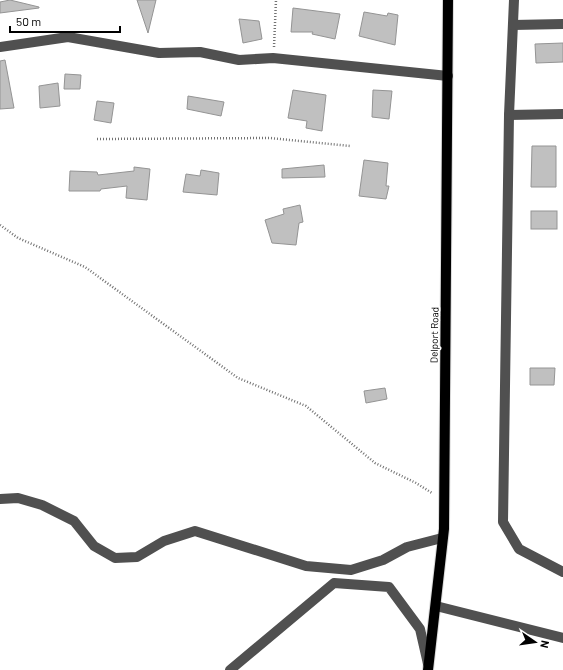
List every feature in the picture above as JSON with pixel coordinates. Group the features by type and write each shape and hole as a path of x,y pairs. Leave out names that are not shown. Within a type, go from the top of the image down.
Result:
{"main road":[{"name":"Delport Road","path":"428,668 436,606 444,501 448,0"}],"street":[{"path":"514,0 509,115 503,522 519,549 563,572"},
{"path":"513,25 563,24"},
{"path":"0,47 68,37 160,53 200,52 239,60 273,58 448,76"},
{"path":"509,115 563,114"},
{"path":"0,499 18,498 42,505 74,521 94,546 115,558 137,557 164,541 195,532 306,566 351,570 383,560 407,547 442,538"},
{"path":"230,670 334,583 389,587 420,630 428,668"},
{"path":"436,606 563,638"}],"path":[{"path":"273,58 276,0"},
{"path":"97,139 270,138 350,146"},
{"path":"0,225 18,238 85,267 238,378 306,406 375,463 416,483 444,501"}],"building":[{"path":"10,0 39,8 0,13 0,2"},
{"path":"137,0 156,0 148,33"},
{"path":"293,8 340,14 335,39 312,34 313,32 291,32"},
{"path":"364,12 387,16 388,13 398,15 395,45 359,36"},
{"path":"239,19 259,21 262,39 243,43"},
{"path":"563,43 563,62 536,63 535,44"},
{"path":"5,60 14,108 0,109 0,61"},
{"path":"65,74 81,75 80,89 64,89"},
{"path":"58,83 60,106 40,108 39,86"},
{"path":"293,90 326,95 322,131 306,128 307,121 288,118"},
{"path":"373,90 392,91 389,119 372,117"},
{"path":"188,96 224,102 221,116 187,109"},
{"path":"97,101 114,103 111,123 94,120"},
{"path":"532,146 556,146 556,187 531,187"},
{"path":"364,160 388,163 386,186 389,186 386,199 359,196"},
{"path":"324,165 325,177 282,178 282,169"},
{"path":"134,167 150,169 147,200 126,198 127,186 101,189 100,191 69,191 70,171 97,172 98,175 134,171"},
{"path":"201,170 219,173 217,195 183,192 186,174 200,176"},
{"path":"300,205 303,222 299,223 296,245 272,243 265,220 284,214 283,209"},
{"path":"531,211 557,211 557,229 531,229"},
{"path":"530,368 555,368 554,385 530,385"},
{"path":"385,388 387,399 366,403 364,391"}]}
